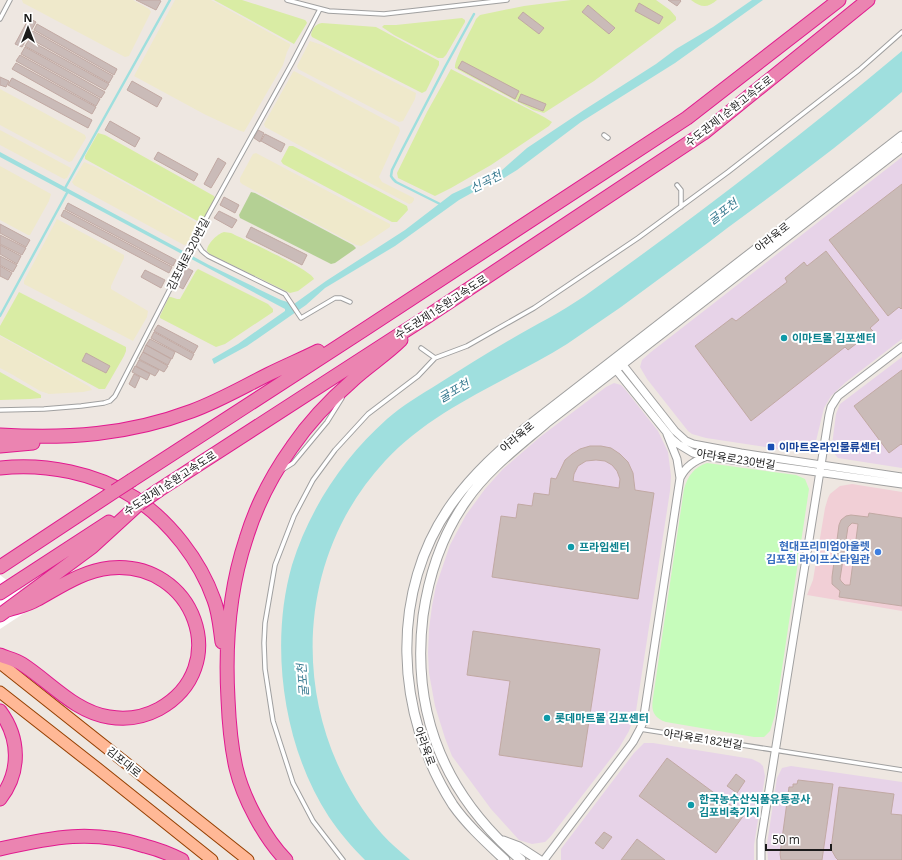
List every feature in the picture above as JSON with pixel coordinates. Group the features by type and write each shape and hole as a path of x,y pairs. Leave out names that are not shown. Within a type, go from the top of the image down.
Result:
{"highway":[{"name":"수도권제1순환고속도로","path":"0,567 687,118 839,0"},
{"name":"수도권제1순환고속도로","path":"0,593 425,318 705,132 868,0"},
{"path":"286,860 260,826 247,799 237,770 230,737 227,673 228,621 236,574 246,539 256,512 275,474 292,447 312,421 353,380 388,353 425,318"},
{"path":"0,446 54,442 104,434 131,429 191,412 215,402 269,374 362,331"},
{"path":"0,435 52,437 104,434"},
{"path":"0,468 30,467 55,469 80,474 104,482 134,498 156,515 174,533 192,555 203,575 214,601 227,673"},
{"path":"31,598 92,547 138,504"},
{"path":"0,654 21,663 71,700 90,712 109,718 124,718 140,717 169,703 179,694 190,679 196,666 198,652 198,634 194,619 186,602 177,591 162,579 145,571 130,568 110,568 86,573 4,612"},
{"path":"0,711 7,720 12,732 16,754 16,766 13,777 8,788 0,799"},
{"path":"0,849 56,838 94,836 116,838 134,842 160,850 182,860"}],"main road":[{"name":"김포대로","path":"0,663 248,860"},
{"name":"김포대로","path":"0,692 212,860"}],"street":[{"name":"아라육로","path":"522,860 500,840 479,817 458,788 439,752 431,728 423,690 420,662 422,624 428,585 436,559 449,528 483,479 502,460 616,363 902,136"},
{"name":"아라육로","path":"505,860 454,806 432,765 418,727 408,678 406,647 416,581 425,552 438,526 452,502 468,482 500,450 528,427 616,363 902,147"},
{"path":"761,860 761,840 829,414 834,402 844,391 902,347"},
{"name":"아라육로230번길","path":"616,363 667,434 678,444 693,453 902,484"},
{"name":"아라육로230번길","path":"616,363 675,431 686,441 702,446 902,477"},
{"path":"544,860 633,742 640,729 646,704 680,478 677,459 667,434"},
{"path":"680,478 686,468 692,463 707,456"},
{"path":"500,840 519,847 539,860"},
{"path":"493,849 499,860"}],"lane":[{"path":"0,20 10,0"},
{"path":"288,0 320,9 350,13 384,14 507,0"},
{"name":"김포대로320번길","path":"0,410 81,406 104,403 110,401 115,396 185,260 196,242 208,215 320,9"},
{"path":"343,860 318,829 298,794 284,760 270,706 264,653 264,633 268,597 275,565 294,516 313,480 335,450 368,414 418,376 435,358 467,346 543,302 681,207 859,70 902,32"},
{"path":"677,185 681,192 681,207"},
{"path":"196,242 202,251 208,256 276,289 288,297 301,318 335,298 341,298 350,302"},
{"path":"421,348 435,358"},
{"name":"아라육로182번길","path":"640,729 902,770"}],"shaded area":[{"path":"22,0 133,0 149,9 151,12 129,56 125,57 23,3"},
{"path":"175,0 211,0 290,44 283,65 244,132 204,114 134,76"},
{"path":"310,41 322,45 416,93 415,99 403,121 399,122 298,69 297,66"},
{"path":"294,71 399,127 400,131 379,177 382,182 414,198 412,203 409,204 265,127 264,124"},
{"path":"0,89 85,135 86,138 72,161 69,162 0,125"},
{"path":"0,130 71,168 67,178 64,179 0,145"},
{"path":"256,153 390,224 390,227 361,246 356,245 242,184 240,182 240,178 253,154"},
{"path":"902,157 902,339 846,382 831,396 824,408 816,441 812,449 809,451 798,452 706,438 692,434 688,431 647,379 640,367 642,360"},
{"path":"84,162 98,168 197,223 199,227 191,241 184,245 74,185 72,182"},
{"path":"0,166 51,194 49,201 30,235 0,220"},
{"path":"57,219 124,255 111,289 148,311 147,317 133,341 24,284 24,281"},
{"path":"0,336 68,374 90,387 92,390 49,394 40,391 0,368"},
{"path":"902,357 902,468 838,458 832,451 832,445 836,414 840,404"},
{"path":"614,383 621,385 624,388 658,431 668,452 671,476 670,491 636,711 629,731 619,748 551,836 545,842 532,844 519,840 491,809 452,756 435,706 429,673 429,629 432,606 436,586 450,545 466,515 485,489 503,469 540,437 606,387"},
{"path":"852,484 902,492 902,611 807,595 813,580 828,498 830,494 840,486"},
{"path":"644,743 653,743 752,759 763,766 765,776 754,845 754,860 561,860 561,849 634,753"},
{"path":"791,766 902,782 902,860 768,860 767,844 777,778 782,768"}],"green space":[{"path":"214,0 242,0 305,20 307,23 294,44"},
{"path":"571,0 656,0 670,10 676,17 676,20 594,81 544,113 533,110 455,68 460,51 476,19 480,15 524,6"},
{"path":"691,0 717,0 707,6 701,6"},
{"path":"462,18 465,22 443,58 438,58 382,27 384,25"},
{"path":"322,23 376,27 439,61 439,65 426,91 422,93 312,37 311,33 314,27 317,24"},
{"path":"451,69 552,122 549,126 491,165 435,196 398,178 397,173 427,112"},
{"path":"98,133 105,135 214,196 215,198 201,223 85,159 85,156"},
{"path":"289,146 293,146 407,206 408,210 397,222 392,222 283,164 281,161"},
{"path":"251,192 353,245 356,248 335,263 331,264 240,218 239,215"},
{"path":"224,232 231,233 276,255 302,269 314,279 298,291 290,293 210,254 207,251 207,248 216,237"},
{"path":"198,269 268,304 273,309 273,312 225,344 216,347 160,318 169,297 180,299"},
{"path":"19,292 126,347 124,356 105,389 99,389 0,335 0,326"},
{"path":"0,372 41,395 41,398 0,400"},
{"path":"707,463 796,475 805,479 809,489 775,715 770,731 764,737 754,737 666,722 656,716 652,706 684,489 687,480 692,473 698,467"}],"water":[{"name":"신곡천","path":"752,0 763,0 675,63 581,122 517,170 459,200 395,246 325,288 306,305 247,346 214,364 212,359 238,344 285,311 285,309 0,157 0,152 209,265 281,300 294,304 326,281 405,230 452,194 501,171 527,148"},
{"name":"굴포천","path":"902,51 902,92 859,128 687,259 621,307 544,358 472,396 426,425 385,461 353,503 331,548 317,597 313,647 317,697 330,746 352,792 382,834 392,845 410,860 365,860 333,823 313,789 291,728 281,661 285,596 292,565 308,524 329,486 356,451 387,419 418,396 566,308 593,290 750,174"}],"pier":[{"path":"0,575 38,604 0,629"}],"building":[{"path":"136,0 159,0 161,1 156,10"},
{"path":"668,0 680,0 681,1 677,6"},
{"path":"639,3 663,17 659,24 635,11"},
{"path":"588,5 615,28 609,34 582,12"},
{"path":"523,12 544,28 539,34 518,18"},
{"path":"29,18 36,22 22,47 15,44"},
{"path":"37,24 117,69 114,75 34,30"},
{"path":"33,31 113,76 109,83 29,38"},
{"path":"29,40 109,84 105,90 25,46"},
{"path":"25,47 105,92 101,98 21,54"},
{"path":"20,55 100,99 96,106 16,61"},
{"path":"462,61 519,91 515,99 458,68"},
{"path":"16,63 96,107 92,114 12,69"},
{"path":"0,77 9,81 6,87 0,85"},
{"path":"12,78 92,120 88,128 8,85"},
{"path":"132,81 162,98 157,107 127,90"},
{"path":"521,94 546,104 543,111 518,101"},
{"path":"110,121 140,138 135,147 105,130"},
{"path":"258,130 264,133 260,142 254,138"},
{"path":"265,134 285,144 281,152 261,141"},
{"path":"158,152 198,174 194,181 154,159"},
{"path":"218,158 226,163 211,188 204,184"},
{"path":"902,184 902,308 901,309 899,307 888,316 829,240"},
{"path":"224,197 239,205 235,213 220,205"},
{"path":"68,203 176,260 173,266 65,209"},
{"path":"64,210 172,267 169,273 61,216"},
{"path":"219,211 237,220 232,228 214,218"},
{"path":"0,224 30,240 26,247 0,233"},
{"path":"251,227 307,255 302,265 246,237"},
{"path":"0,235 26,248 22,255 0,244"},
{"path":"0,245 21,256 17,264 0,254"},
{"name":"이마트몰 김포센터","path":"826,251 879,320 870,328 873,331 848,350 845,347 751,421 695,346 732,318 736,321 787,282 785,278 804,262 807,266"},
{"path":"0,256 17,265 13,272 0,265"},
{"path":"0,266 12,273 8,280 0,276"},
{"path":"185,267 193,271 183,289 176,285"},
{"path":"145,270 165,280 161,288 141,277"},
{"path":"158,325 198,346 194,353 154,331"},
{"path":"154,332 194,354 191,360 151,338"},
{"path":"150,339 175,352 172,359 146,345"},
{"path":"146,345 171,359 168,365 143,352"},
{"path":"143,352 168,366 164,372 139,359"},
{"path":"86,353 110,366 106,373 82,361"},
{"path":"139,360 159,370 155,376 136,366"},
{"path":"135,366 150,374 147,380 132,372"},
{"path":"902,370 902,445 901,444 889,453 854,406"},
{"path":"134,374 140,377 135,388 129,384"},
{"name":"프라임센터","path":"590,446 611,448 628,462 633,473 635,490 654,493 638,599 492,577 501,516 516,518 518,504 532,506 534,493 549,495 551,478 556,479 565,460 580,449","holes":["586,461 605,461 612,465 617,471 620,479 619,488 573,481 574,474 578,466"]},
{"name":"현대프리미엄아울렛 김포점 라이프스타일관","path":"869,513 902,518 902,606 839,597 840,591 832,584 839,525 841,520 846,516 851,515 868,517","holes":["852,523 858,524 850,585 845,585 840,579 848,527"]},
{"name":"롯데마트몰 김포센터","path":"473,631 600,649 582,767 499,755 510,681 467,675"},
{"name":"한국농수산식품유통공사 김포비축기지","path":"667,758 744,815 716,853 639,796"},
{"path":"736,774 745,781 737,793 727,786"},
{"path":"798,780 833,784 822,860 781,860 780,854 789,787 793,787 793,784 797,784"},
{"path":"839,787 894,794 891,814 902,815 902,860 838,860 836,858 831,849"},
{"path":"604,832 612,837 603,849 595,843"},
{"path":"637,839 665,860 621,860"}],"waterway":[{"path":"64,190 170,0"},
{"path":"442,205 396,182 391,176 392,170 474,14"},
{"path":"0,316 68,191"}],"place":[{"name":"이마트몰 김포센터","path":"784,338"},
{"name":"이마트온라인물류센터","path":"771,447"},
{"name":"프라임센터","path":"571,547"},
{"name":"현대프리미엄아울렛 김포점 라이프스타일관","path":"878,552"},
{"name":"롯데마트몰 김포센터","path":"547,718"},
{"name":"한국농수산식품유통공사 김포비축기지","path":"691,805"}]}
